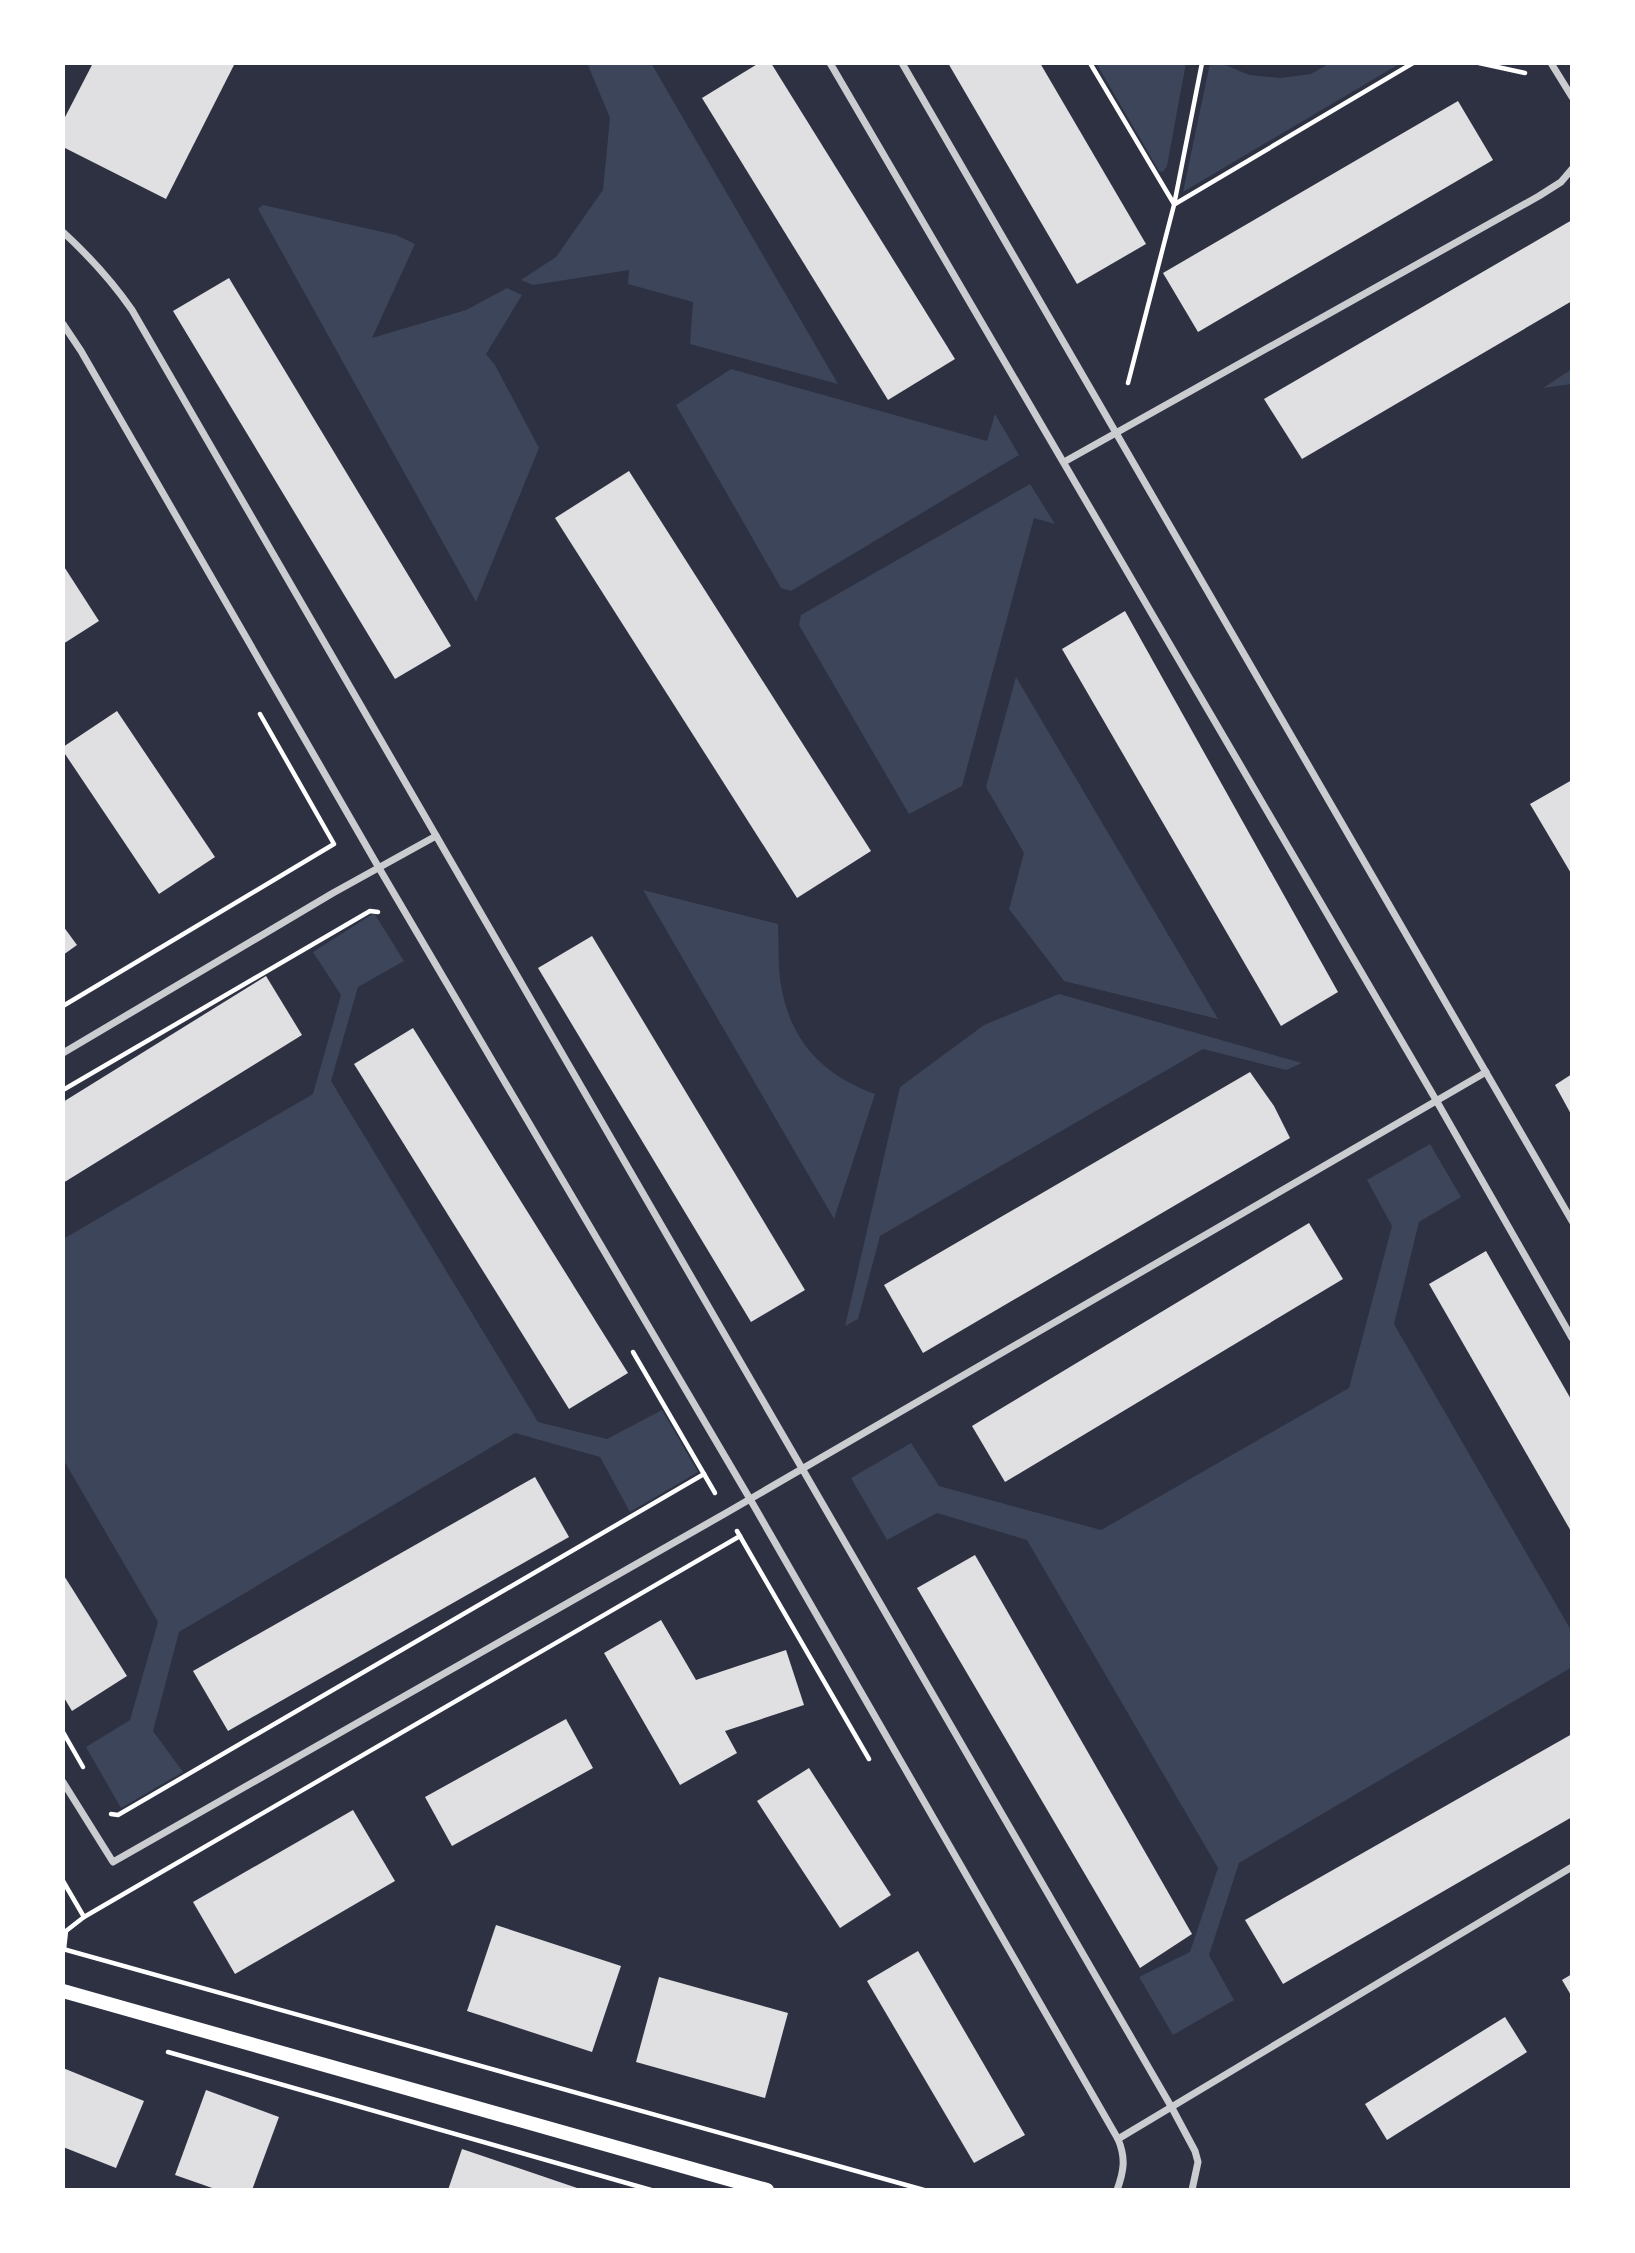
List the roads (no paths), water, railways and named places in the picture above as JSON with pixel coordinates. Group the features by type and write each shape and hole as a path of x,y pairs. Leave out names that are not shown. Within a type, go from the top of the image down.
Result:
{"main road":[{"path":"64,1994 767,2190"}],"street":[{"path":"830,63 1436,1100 1572,1338"},
{"path":"902,63 1572,1221"},
{"path":"1551,63 1571,92"},
{"path":"1064,462 1539,196 1561,182 1572,169"},
{"path":"63,232 91,258 132,310 1172,2108 1199,2162 1192,2190"},
{"path":"63,324 750,1499 1118,2139 1124,2152 1125,2163 1118,2190"},
{"path":"63,1054 436,836"},
{"path":"63,1782 113,1863 726,1513 1486,1072"},
{"path":"1118,2139 1572,1867"}]}
